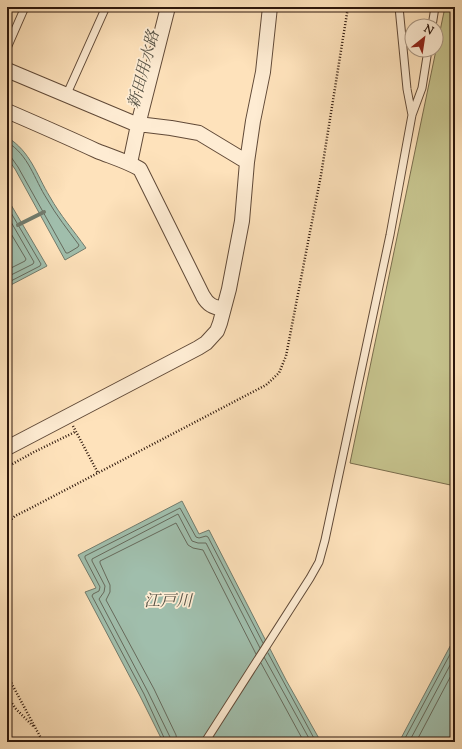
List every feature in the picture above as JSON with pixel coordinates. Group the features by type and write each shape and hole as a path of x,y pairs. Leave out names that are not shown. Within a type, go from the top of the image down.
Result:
{"street":[{"path":"130,163 138,124 168,7"},
{"path":"7,448 198,348 206,343 217,331 242,221 247,162 253,121 263,72 270,7"},
{"path":"7,70 66,96 138,124 199,133 247,162"},
{"path":"7,111 71,138 99,152 130,163 140,169 207,303 223,309"}],"lane":[{"path":"7,48 25,7"},
{"path":"400,7 407,89 412,115"},
{"path":"433,18 435,7"},
{"path":"66,96 105,9"},
{"path":"206,742 319,562 326,540 390,235 412,115 422,88 427,58"}],"path":[{"path":"7,522 24,511 98,474 266,385 279,373 286,356 307,252 334,100 348,7"},
{"path":"7,467 75,430 98,474"},
{"path":"7,675 43,742"},
{"path":"7,696 16,709 35,727"}],"shaded area":[{"path":"445,7 455,7 455,486 350,463 434,58 444,58 444,18 443,18"}],"water":[{"path":"7,137 22,149 54,204 86,248 65,260 15,169 7,158"},
{"path":"7,198 47,266 7,287"},
{"name":"江戸川","path":"182,501 199,534 209,530 286,680 321,742 163,742 85,592 96,588 78,555"},
{"path":"455,637 455,742 399,742"}],"waterway":[{"path":"18,225 44,212"}],"water label":[{"name":"新田用水路","path":"145,70"}]}
